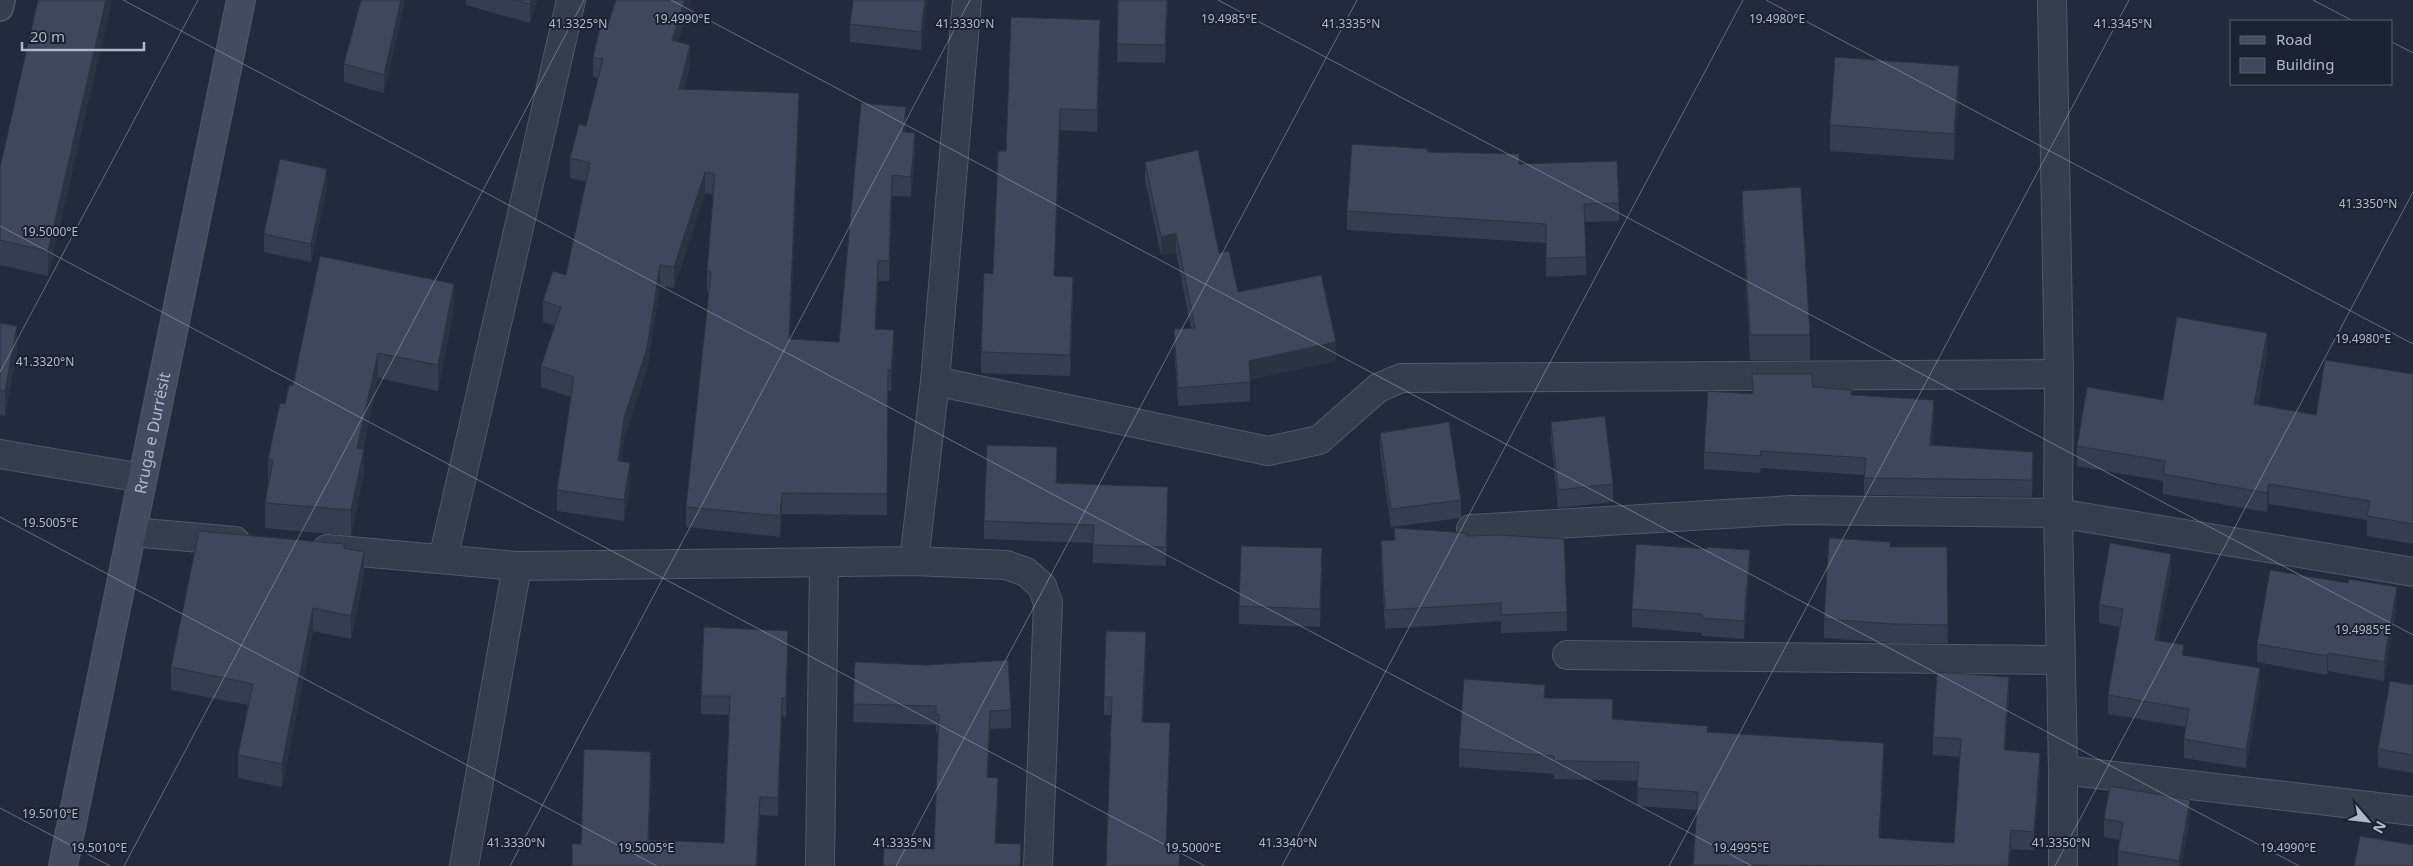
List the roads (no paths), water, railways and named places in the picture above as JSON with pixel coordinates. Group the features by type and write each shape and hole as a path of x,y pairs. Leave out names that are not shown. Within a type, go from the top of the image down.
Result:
{"main road":[{"name":"Rruga e Durrësit","path":"63,866 241,0"}],"street":[{"path":"443,559 571,0"},
{"path":"914,561 934,381 967,0"},
{"path":"2052,0 2059,374 2058,513 2059,660 2063,770 2062,866"},
{"path":"934,381 1268,450 1319,440 1378,388 1401,378 2059,374"},
{"path":"0,454 142,478"},
{"path":"1471,529 1792,510 2058,513 2413,572"},
{"path":"132,532 258,543"},
{"path":"307,547 517,566 914,561 1006,565 1026,572 1042,586 1048,603 1038,866"},
{"path":"820,866 824,562"},
{"path":"464,866 517,566"},
{"path":"1567,656 2059,660"},
{"path":"2063,770 2413,810"}],"lane":[{"path":"0,8 2,0"}]}
